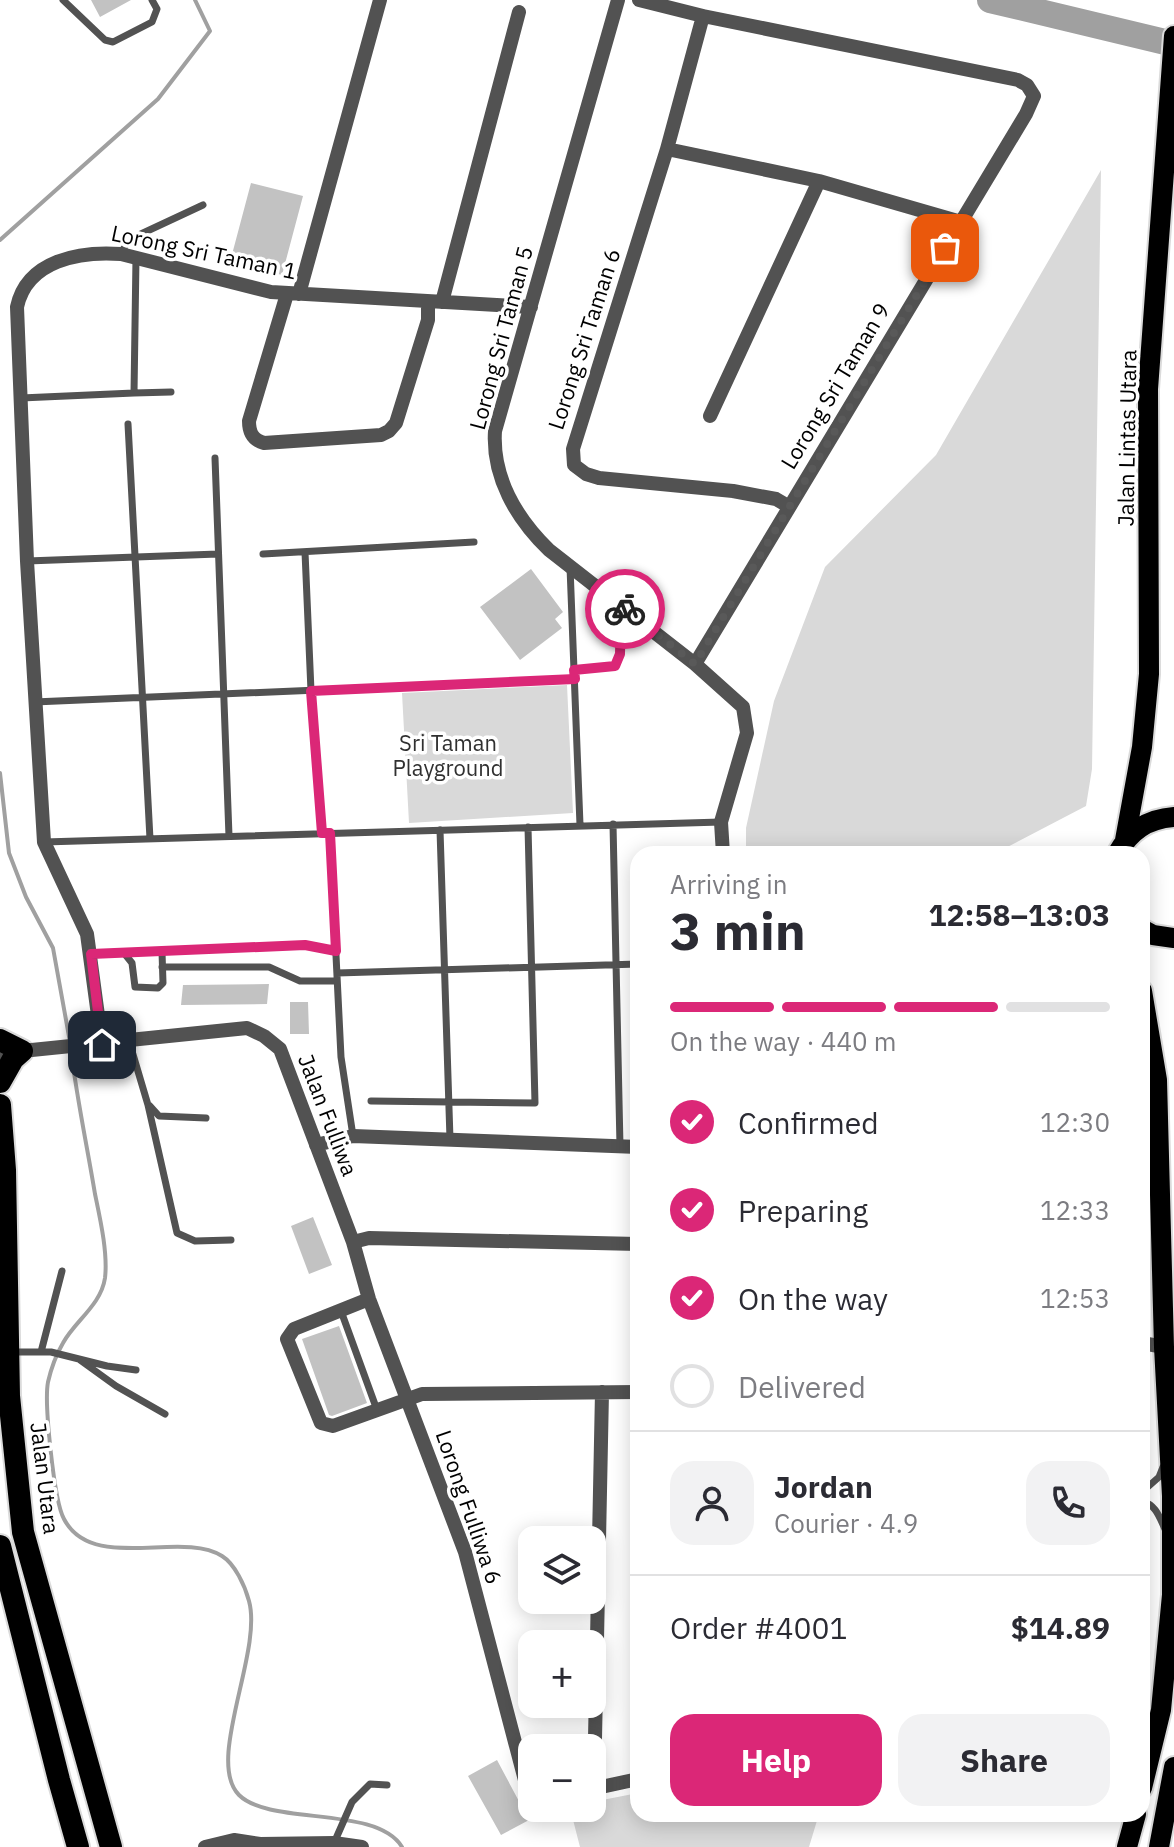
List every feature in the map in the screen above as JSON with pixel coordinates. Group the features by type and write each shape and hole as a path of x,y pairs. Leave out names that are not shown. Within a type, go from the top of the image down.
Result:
{"highway":[{"path":"0,1040 13,1059 0,1082"},
{"name":"Jalan Utara","path":"0,1105 5,1170 9,1396 23,1532 111,1846"},
{"path":"0,1546 78,1847"}],"main road":[{"name":"Jalan Lintas Utara","path":"1121,846 1142,747 1149,674 1148,389 1174,36"},
{"path":"1122,846 1140,826 1158,818 1174,817"},
{"path":"1150,933 1174,938"},
{"path":"1150,1038 1157,1080 1172,1546 1172,1595 1161,1710 1150,1755"},
{"path":"1150,1061 1157,1080"},
{"path":"1159,1846 1174,1767"},
{"path":"1127,1847 1134,1822"}],"street":[{"path":"380,0 293,294 249,421 252,435 264,443 381,435 396,423 435,302 519,12"},
{"name":"Lorong Sri Taman 5","path":"618,0 495,431 496,458 504,487 528,530 695,664 743,707 748,723 747,733 721,822 722,846"},
{"path":"639,0 703,16"},
{"name":"Lorong Sri Taman 9","path":"695,664 1034,96 1018,80 703,16"},
{"name":"Lorong Sri Taman 6","path":"703,16 667,149 573,449 574,465 586,474 599,478 733,491 776,499 788,506"},
{"path":"667,149 819,181 961,222"},
{"path":"710,416 819,181"},
{"name":"Lorong Sri Taman 1","path":"102,1045 87,934 44,842 27,561 17,307 20,292 30,279 63,259 81,253 128,256 293,294 531,307"},
{"name":"Jalan Fulliwa","path":"11,1054 247,1028 264,1036 280,1049 353,1242"},
{"path":"316,1145 353,1136 630,1147"},
{"path":"353,1242 369,1238 630,1244"},
{"name":"Lorong Fulliwa 6","path":"353,1242 369,1299 465,1552 518,1754"},
{"path":"369,1299 294,1329 287,1339 321,1423 333,1426 422,1394 630,1392"},
{"path":"1150,1344 1164,1347"},
{"path":"594,1734 602,1392"},
{"path":"606,1785 630,1781"},
{"path":"205,1847 234,1840 260,1844 334,1843 362,1847"}],"lane":[{"path":"63,0 105,40 113,42 152,22 157,9 152,0"},
{"path":"134,393 128,240 203,205"},
{"path":"21,398 171,392"},
{"path":"128,424 150,839"},
{"path":"215,458 229,836"},
{"path":"263,554 474,542"},
{"path":"305,552 311,691 336,951 341,1057 353,1136"},
{"path":"27,561 218,554"},
{"path":"570,565 580,825"},
{"path":"574,670 615,666 620,654 621,605"},
{"path":"34,702 575,679"},
{"path":"44,842 721,822"},
{"path":"613,824 620,1146"},
{"path":"371,1101 535,1103 528,827"},
{"path":"440,830 450,1142"},
{"path":"91,954 305,945 336,951"},
{"path":"124,953 132,963 135,987 162,987 162,952"},
{"path":"162,967 269,967 300,981 445,970 630,964"},
{"path":"129,1041 148,1105 177,1233 195,1241 231,1240"},
{"path":"148,1105 159,1116 206,1118"},
{"path":"41,1352 62,1271"},
{"path":"340,1309 377,1410"},
{"path":"8,1352 51,1352 136,1370"},
{"path":"75,1357 116,1386 165,1414"},
{"path":"1150,1485 1159,1477 1170,1448"},
{"path":"1150,1504 1157,1511 1172,1546"},
{"path":"334,1843 352,1802 370,1784 387,1785"}],"green space":[{"path":"1101,170 1092,769 1086,806 1009,846 746,846 746,828 774,701 825,567 936,455"},
{"name":"Sri Taman Playground","path":"567,685 573,813 409,823 402,693"},
{"path":"630,1795 630,1822 817,1822 809,1847 580,1847 574,1822 606,1822 606,1799"}],"building":[{"path":"91,0 131,0 100,17"},
{"path":"251,183 303,196 282,275 230,262"},
{"path":"531,569 563,612 555,619 562,628 520,660 480,607"},
{"path":"269,984 267,1004 181,1005 183,985"},
{"path":"290,1002 308,1002 309,1034 290,1034"},
{"path":"313,1217 332,1265 309,1274 291,1226"},
{"path":"339,1326 367,1403 332,1416 329,1415 302,1339"},
{"path":"497,1760 518,1799 518,1822 525,1822 501,1835 468,1776"}],"waterway":[{"path":"0,240 158,99 210,31 195,0"},
{"path":"990,0 1174,44"},
{"path":"0,773 9,853 26,897 53,948 70,1042"},
{"path":"71,1051 106,1268 103,1288 63,1343 48,1382 51,1452 64,1519 77,1535 95,1544 115,1548 205,1549 227,1560 245,1589 251,1623 228,1758 230,1779 239,1795 274,1810 370,1826 389,1834 402,1847"}],"way so far":[{"path":"625,609 695,664 945,248"}],"route":[{"path":"102,1045 91,954 305,945 336,951 330,833 322,833 311,691 575,679 574,670 615,666 620,654 621,605 625,609"}]}
